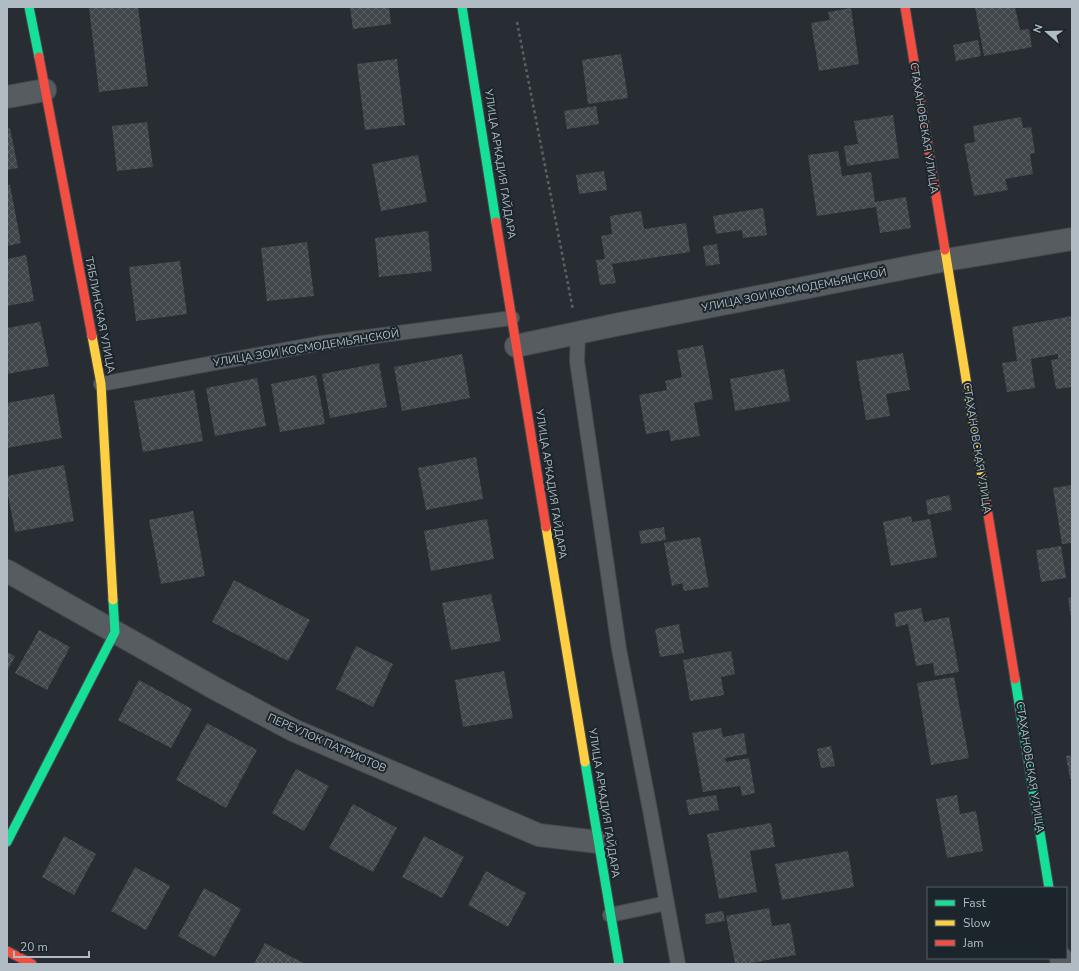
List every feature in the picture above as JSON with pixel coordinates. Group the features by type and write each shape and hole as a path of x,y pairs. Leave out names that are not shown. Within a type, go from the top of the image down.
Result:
{"street":[{"name":"ТЯБЛИНСКАЯ УЛИЦА","path":"29,7 101,384 115,632"},
{"name":"УЛИЦА АРКАДИЯ ГАЙДАРА","path":"462,7 516,346 619,964"},
{"name":"СТАХАНОВСКАЯ УЛИЦА","path":"905,7 1050,887"},
{"path":"7,98 45,90"},
{"name":"УЛИЦА ЗОИ КОСМОДЕМЬЯНСКОЙ","path":"516,346 946,260 1072,239"},
{"name":"ПЕРЕУЛОК ПАТРИОТОВ","path":"7,571 216,689 293,730 539,835 598,842"},
{"path":"7,842 115,632"},
{"path":"7,952 32,964"}],"lane":[{"name":"УЛИЦА ЗОИ КОСМОДЕМЬЯНСКОЙ","path":"101,384 322,344 512,318"},
{"path":"578,333 577,361 619,649 678,964"},
{"path":"610,914 667,903"}],"path":[{"path":"517,22 578,333"}],"building":[{"path":"89,7 138,7 148,86 99,92"},
{"path":"350,7 389,7 391,24 353,29"},
{"path":"975,7 1015,7 1020,30 1029,29 1032,47 984,56"},
{"path":"851,8 859,64 819,71 811,23 830,20 828,12"},
{"path":"978,40 981,56 956,61 953,45"},
{"path":"621,54 628,98 588,104 582,60"},
{"path":"397,59 405,125 365,130 357,64"},
{"path":"596,106 599,124 567,129 564,111"},
{"path":"893,115 899,158 847,166 844,146 858,144 854,121"},
{"path":"1021,117 1023,128 1031,127 1035,153 1030,154 1033,174 1005,179 1008,190 974,196 964,144 975,142 973,126"},
{"path":"147,122 153,167 117,171 112,126"},
{"path":"10,128 18,168 7,170 7,129"},
{"path":"838,151 842,176 871,172 875,202 906,197 911,228 880,233 876,207 817,216 808,155"},
{"path":"418,155 427,202 381,211 372,164"},
{"path":"604,171 607,190 579,194 576,175"},
{"path":"7,185 10,185 21,243 7,246"},
{"path":"763,208 767,235 743,238 742,230 716,234 713,216"},
{"path":"641,211 644,229 686,223 690,252 612,264 616,283 600,285 596,260 605,259 601,236 612,234 610,216"},
{"path":"428,231 432,271 379,277 375,238"},
{"path":"307,242 314,296 267,301 261,248"},
{"path":"717,244 720,264 706,266 703,246"},
{"path":"26,255 34,301 7,306 7,259"},
{"path":"180,261 187,314 136,321 129,267"},
{"path":"1072,316 1072,387 1056,389 1051,360 1058,359 1058,354 1031,359 1035,388 1007,392 1002,363 1017,361 1012,327"},
{"path":"40,322 49,366 7,374 7,328"},
{"path":"703,345 713,399 694,403 700,436 671,441 669,430 646,434 639,395 667,390 665,381 682,377 677,350"},
{"path":"903,353 910,390 886,394 890,416 866,420 856,361"},
{"path":"462,354 470,398 402,411 394,367"},
{"path":"379,363 387,407 330,418 322,374"},
{"path":"784,369 790,401 735,411 730,379"},
{"path":"316,375 325,424 280,432 271,384"},
{"path":"257,378 266,426 215,436 206,388"},
{"path":"194,390 203,441 143,452 134,401"},
{"path":"54,394 62,438 7,448 7,403"},
{"path":"476,457 483,499 426,510 418,468"},
{"path":"64,465 74,521 15,532 7,489 7,476"},
{"path":"1072,485 1072,543 1062,544 1053,488"},
{"path":"949,495 952,510 928,515 926,500"},
{"path":"193,511 205,576 161,584 149,520"},
{"path":"911,516 912,522 930,519 937,557 891,566 883,522"},
{"path":"487,519 494,559 431,571 424,531"},
{"path":"664,527 666,540 641,544 639,531"},
{"path":"700,537 709,587 684,591 682,583 672,586 664,543"},
{"path":"1061,546 1066,578 1041,582 1036,550"},
{"path":"234,580 310,620 288,661 212,622"},
{"path":"491,594 501,641 451,650 442,603"},
{"path":"1072,597 1072,618 1071,618 1068,598"},
{"path":"921,608 924,622 949,617 959,672 935,676 933,663 916,666 908,624 896,627 894,613"},
{"path":"679,624 684,653 660,657 655,629"},
{"path":"39,630 70,647 47,690 15,673"},
{"path":"356,646 393,664 373,707 336,689"},
{"path":"731,651 735,674 721,677 724,695 690,701 683,660"},
{"path":"7,652 15,656 7,672"},
{"path":"504,671 513,718 463,727 455,680"},
{"path":"954,677 969,758 931,765 917,683"},
{"path":"139,680 192,709 171,748 118,720"},
{"path":"207,723 257,750 226,808 176,780"},
{"path":"721,728 723,737 744,733 747,754 725,758 726,762 749,758 755,793 742,796 740,786 703,792 692,733"},
{"path":"831,746 835,766 821,768 817,749"},
{"path":"1072,755 1072,778 1070,779 1066,756"},
{"path":"296,769 329,786 304,831 272,813"},
{"path":"716,795 719,810 689,815 686,800"},
{"path":"957,795 960,814 976,811 983,851 947,858 936,799"},
{"path":"353,804 397,828 373,872 329,848"},
{"path":"771,823 775,847 750,851 757,892 719,899 707,834"},
{"path":"64,836 96,854 74,895 42,877"},
{"path":"424,836 464,857 442,898 402,877"},
{"path":"848,851 854,887 782,900 775,864"},
{"path":"135,867 170,886 146,930 111,911"},
{"path":"486,871 526,893 508,927 468,905"},
{"path":"204,888 241,909 215,957 178,936"},
{"path":"769,908 772,926 790,923 796,955 746,964 735,964 726,916"},
{"path":"723,911 725,921 706,924 705,914"},
{"path":"265,943 305,964 254,964"}],"traffic: fast":[{"path":"29,7 39,57"},
{"path":"462,7 496,222"},
{"path":"7,842 115,632 113,600"},
{"path":"1015,679 1049,887"},
{"path":"585,762 619,964"}],"traffic: slow":[{"path":"945,250 986,502"},
{"path":"92,336 101,384 113,600"},
{"path":"546,527 585,762"}],"traffic: jam":[{"path":"905,7 945,250"},
{"path":"39,57 92,336"},
{"path":"496,222 546,527"},
{"path":"986,502 1015,679"},
{"path":"7,951 32,964"}]}
